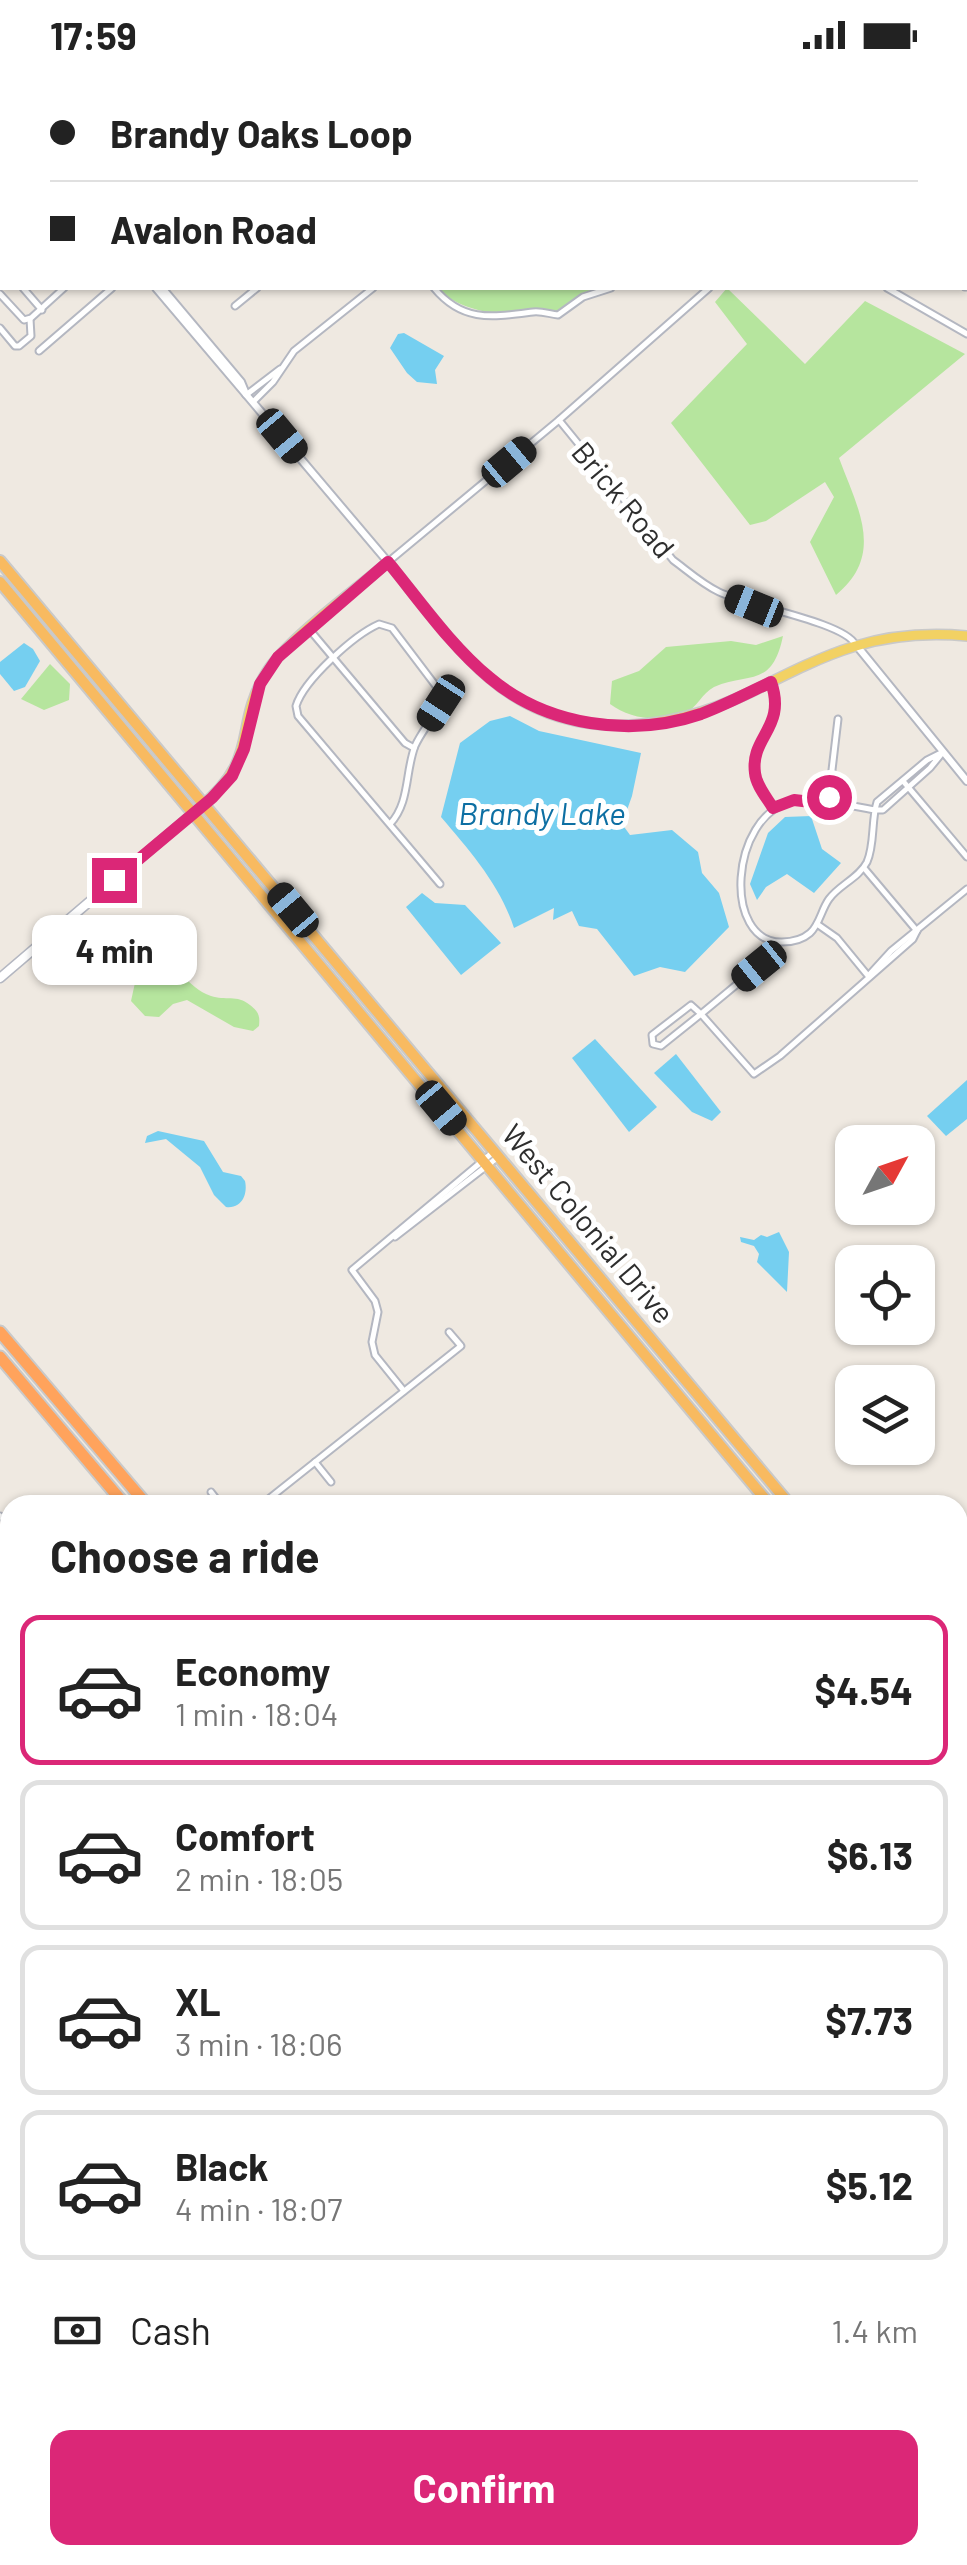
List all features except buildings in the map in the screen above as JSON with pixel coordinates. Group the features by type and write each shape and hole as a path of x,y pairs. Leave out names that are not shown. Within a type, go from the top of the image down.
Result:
{"highway":[{"name":"West Colonial Drive","path":"0,561 782,1495"},
{"name":"West Colonial Drive","path":"0,582 762,1495"},
{"path":"347,997 376,1023 392,1026"},
{"path":"378,1033 390,1033 407,1044"},
{"path":"562,1252 576,1256 582,1253"},
{"path":"591,1288 603,1288 636,1319"},
{"path":"0,1332 139,1495"},
{"path":"0,1357 117,1495"},
{"path":"729,1456 756,1476 768,1478"},
{"path":"754,1486 769,1488 778,1495"}],"main road":[{"path":"0,978 222,789 237,767 256,695 270,666 388,562 489,678 521,700 576,721 614,726 651,726 698,715 855,644 927,632 967,636"}],"street":[{"path":"25,290 42,310"},
{"path":"2,299 19,317 30,319 62,290"},
{"path":"39,351 110,290"},
{"path":"161,290 388,562 707,290"},
{"path":"235,306 254,290"},
{"path":"250,398 294,351 370,290"},
{"path":"436,290 460,309 493,318 540,311 558,315 583,297 605,290"},
{"path":"891,290 967,334"},
{"path":"0,328 15,346 20,346 31,336 30,319"},
{"name":"Brick Road","path":"559,420 674,560 692,574 717,591 754,606 844,631 855,644"},
{"path":"390,824 403,806 414,748 441,703 442,694 435,680 385,624 372,628 333,659 298,698 298,716 440,884"},
{"path":"309,630 405,743 414,748"},
{"path":"855,644 967,780"},
{"path":"771,682 778,700 777,712 756,756 754,773 773,808"},
{"path":"828,804 838,719"},
{"path":"942,752 881,797 874,810 870,854 864,868 832,895 810,934 793,942 774,942 760,935 751,925 738,885 755,827 773,808 794,800 874,810 883,810 942,752"},
{"path":"903,780 967,857"},
{"path":"864,868 917,931"},
{"path":"774,942 759,966 702,1014 662,1046 653,1044 652,1035 690,1005 702,1014 754,1074 780,1056 869,977 872,969 967,890"},
{"path":"817,924 836,938 869,977"},
{"path":"664,1024 674,1036"},
{"path":"404,1391 375,1355 372,1342 378,1312 352,1270 498,1153"},
{"path":"273,1495 460,1346 449,1332"},
{"path":"315,1462 331,1482"}],"green space":[{"path":"439,290 596,290 578,296 556,312 527,316 476,309"},
{"path":"729,290 805,364 865,301 965,354 839,458 859,512 864,547 851,579 836,595 810,542 834,497 825,482 766,521 750,525 671,423 747,344 715,302"},
{"path":"783,636 778,653 765,671 714,687 685,713 646,718 610,704 612,681 639,671 666,647 731,641 756,645"},
{"path":"50,664 70,684 69,700 44,710 21,699"},
{"path":"150,953 203,992 245,1002 257,1012 259,1026 253,1031 234,1027 187,1000 173,1004 159,1017 145,1016 131,1001 140,960"}],"water":[{"path":"404,333 444,356 435,370 437,384 417,382 390,348 398,334"},
{"path":"24,643 40,661 25,687 14,691 0,674 0,662"},
{"name":"Brandy Lake","path":"510,716 539,731 641,753 622,824 630,835 672,830 698,852 702,873 719,893 729,927 685,972 660,967 634,976 597,929 579,926 572,911 553,920 554,908 514,928 492,883 441,817 460,743 490,721"},
{"path":"811,816 822,849 841,863 814,893 787,874 766,887 757,900 750,884 768,833 785,817"},
{"path":"422,893 435,903 465,905 501,943 461,975 406,907"},
{"path":"595,1039 657,1107 629,1132 572,1058"},
{"path":"676,1054 721,1112 712,1121 692,1112 654,1073"},
{"path":"967,1080 967,1119 946,1136 927,1116"},
{"path":"158,1131 204,1141 223,1172 241,1176 245,1181 246,1191 240,1203 226,1207 214,1195 200,1167 166,1139 145,1143 147,1136"},
{"path":"779,1232 789,1252 787,1292 757,1262 759,1254 754,1246 741,1242 740,1237 754,1240"}],"route":[{"path":"114,880 222,789 237,767 248,736 252,707 270,666 388,562 489,678 521,700 576,721 651,726 698,715 771,682 778,700 777,712 756,756 754,773 759,785 773,808 794,800 828,804 829,797"}]}
